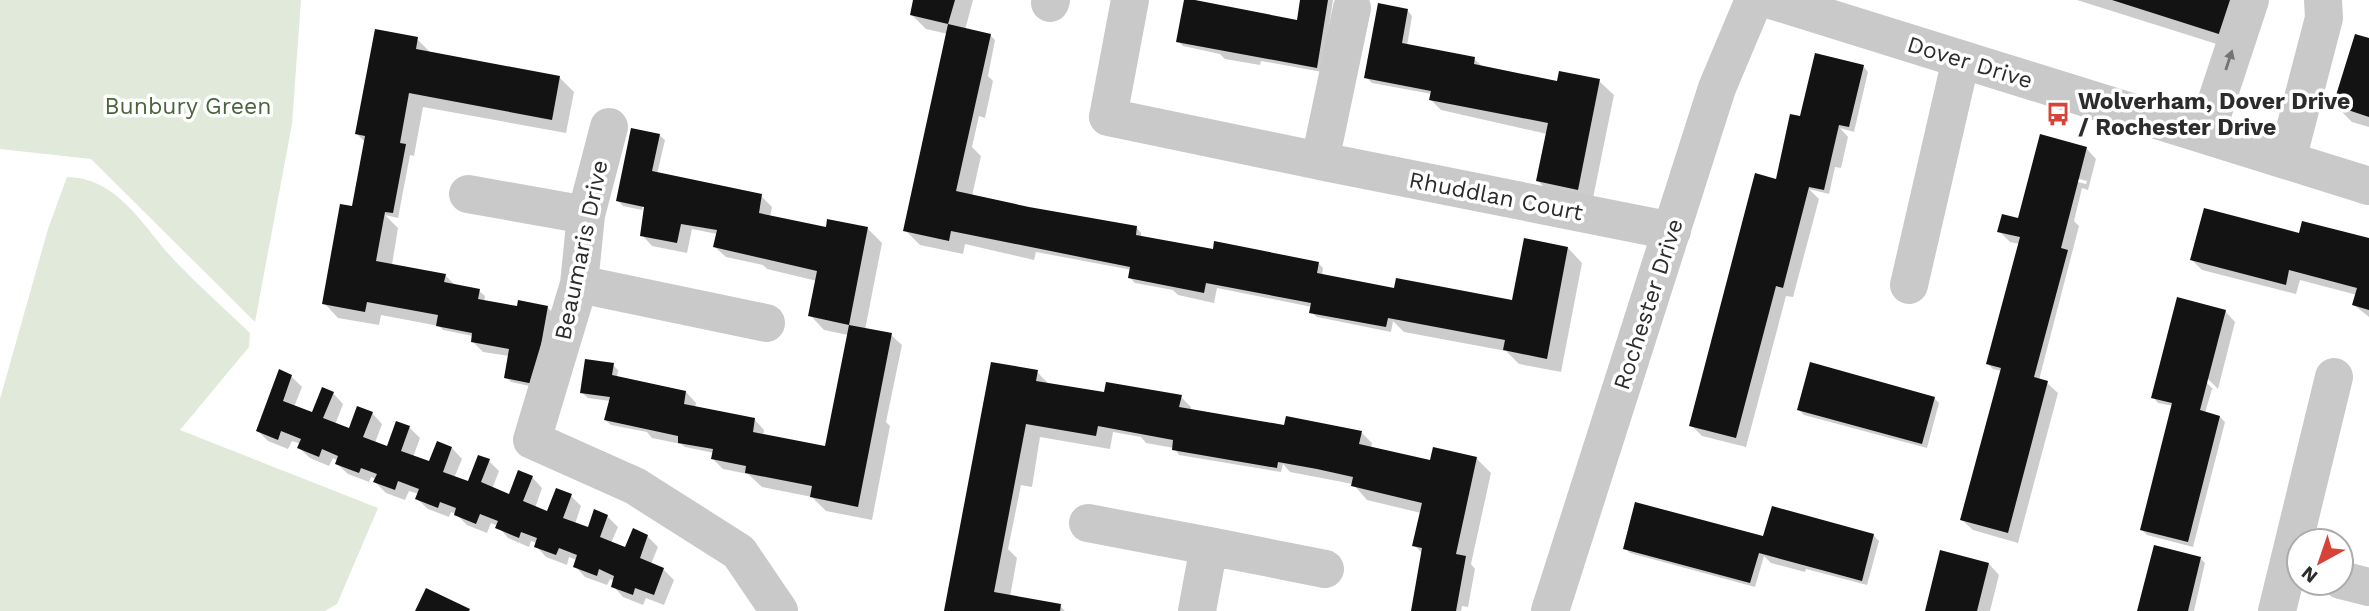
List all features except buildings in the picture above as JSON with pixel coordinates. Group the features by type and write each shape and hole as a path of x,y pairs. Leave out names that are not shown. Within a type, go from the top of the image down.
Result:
{"street":[{"name":"Rhuddlan Court","path":"1130,0 1108,117 1672,232"},
{"name":"Rochester Drive","path":"1550,611 1717,88 1754,0"},
{"name":"Dover Drive","path":"1772,0 2369,186"},
{"path":"2179,127 2212,115 2250,0"},
{"path":"2287,160 2324,18 2323,0"},
{"path":"1320,161 1352,8"},
{"path":"1909,285 1961,59"},
{"name":"Beaumaris Drive","path":"609,127 586,215 579,284 533,440 635,486 739,552 779,611"},
{"path":"468,194 586,215"},
{"path":"579,284 766,323"},
{"path":"2302,527 2334,377"},
{"path":"1088,523 1325,569"},
{"path":"1197,611 1209,546"},
{"path":"2277,611 2285,590"}],"green space":[{"name":"Bunbury Green","path":"0,0 301,0 292,124 255,322 91,159 0,149"},
{"path":"67,177 85,180 116,195 175,261 250,333 249,347 180,430 378,508 337,604 325,611 0,611 0,399 48,229"}],"place":[{"name":"Wolverham, Dover Drive / Rochester Drive","path":"2058,114"}]}
